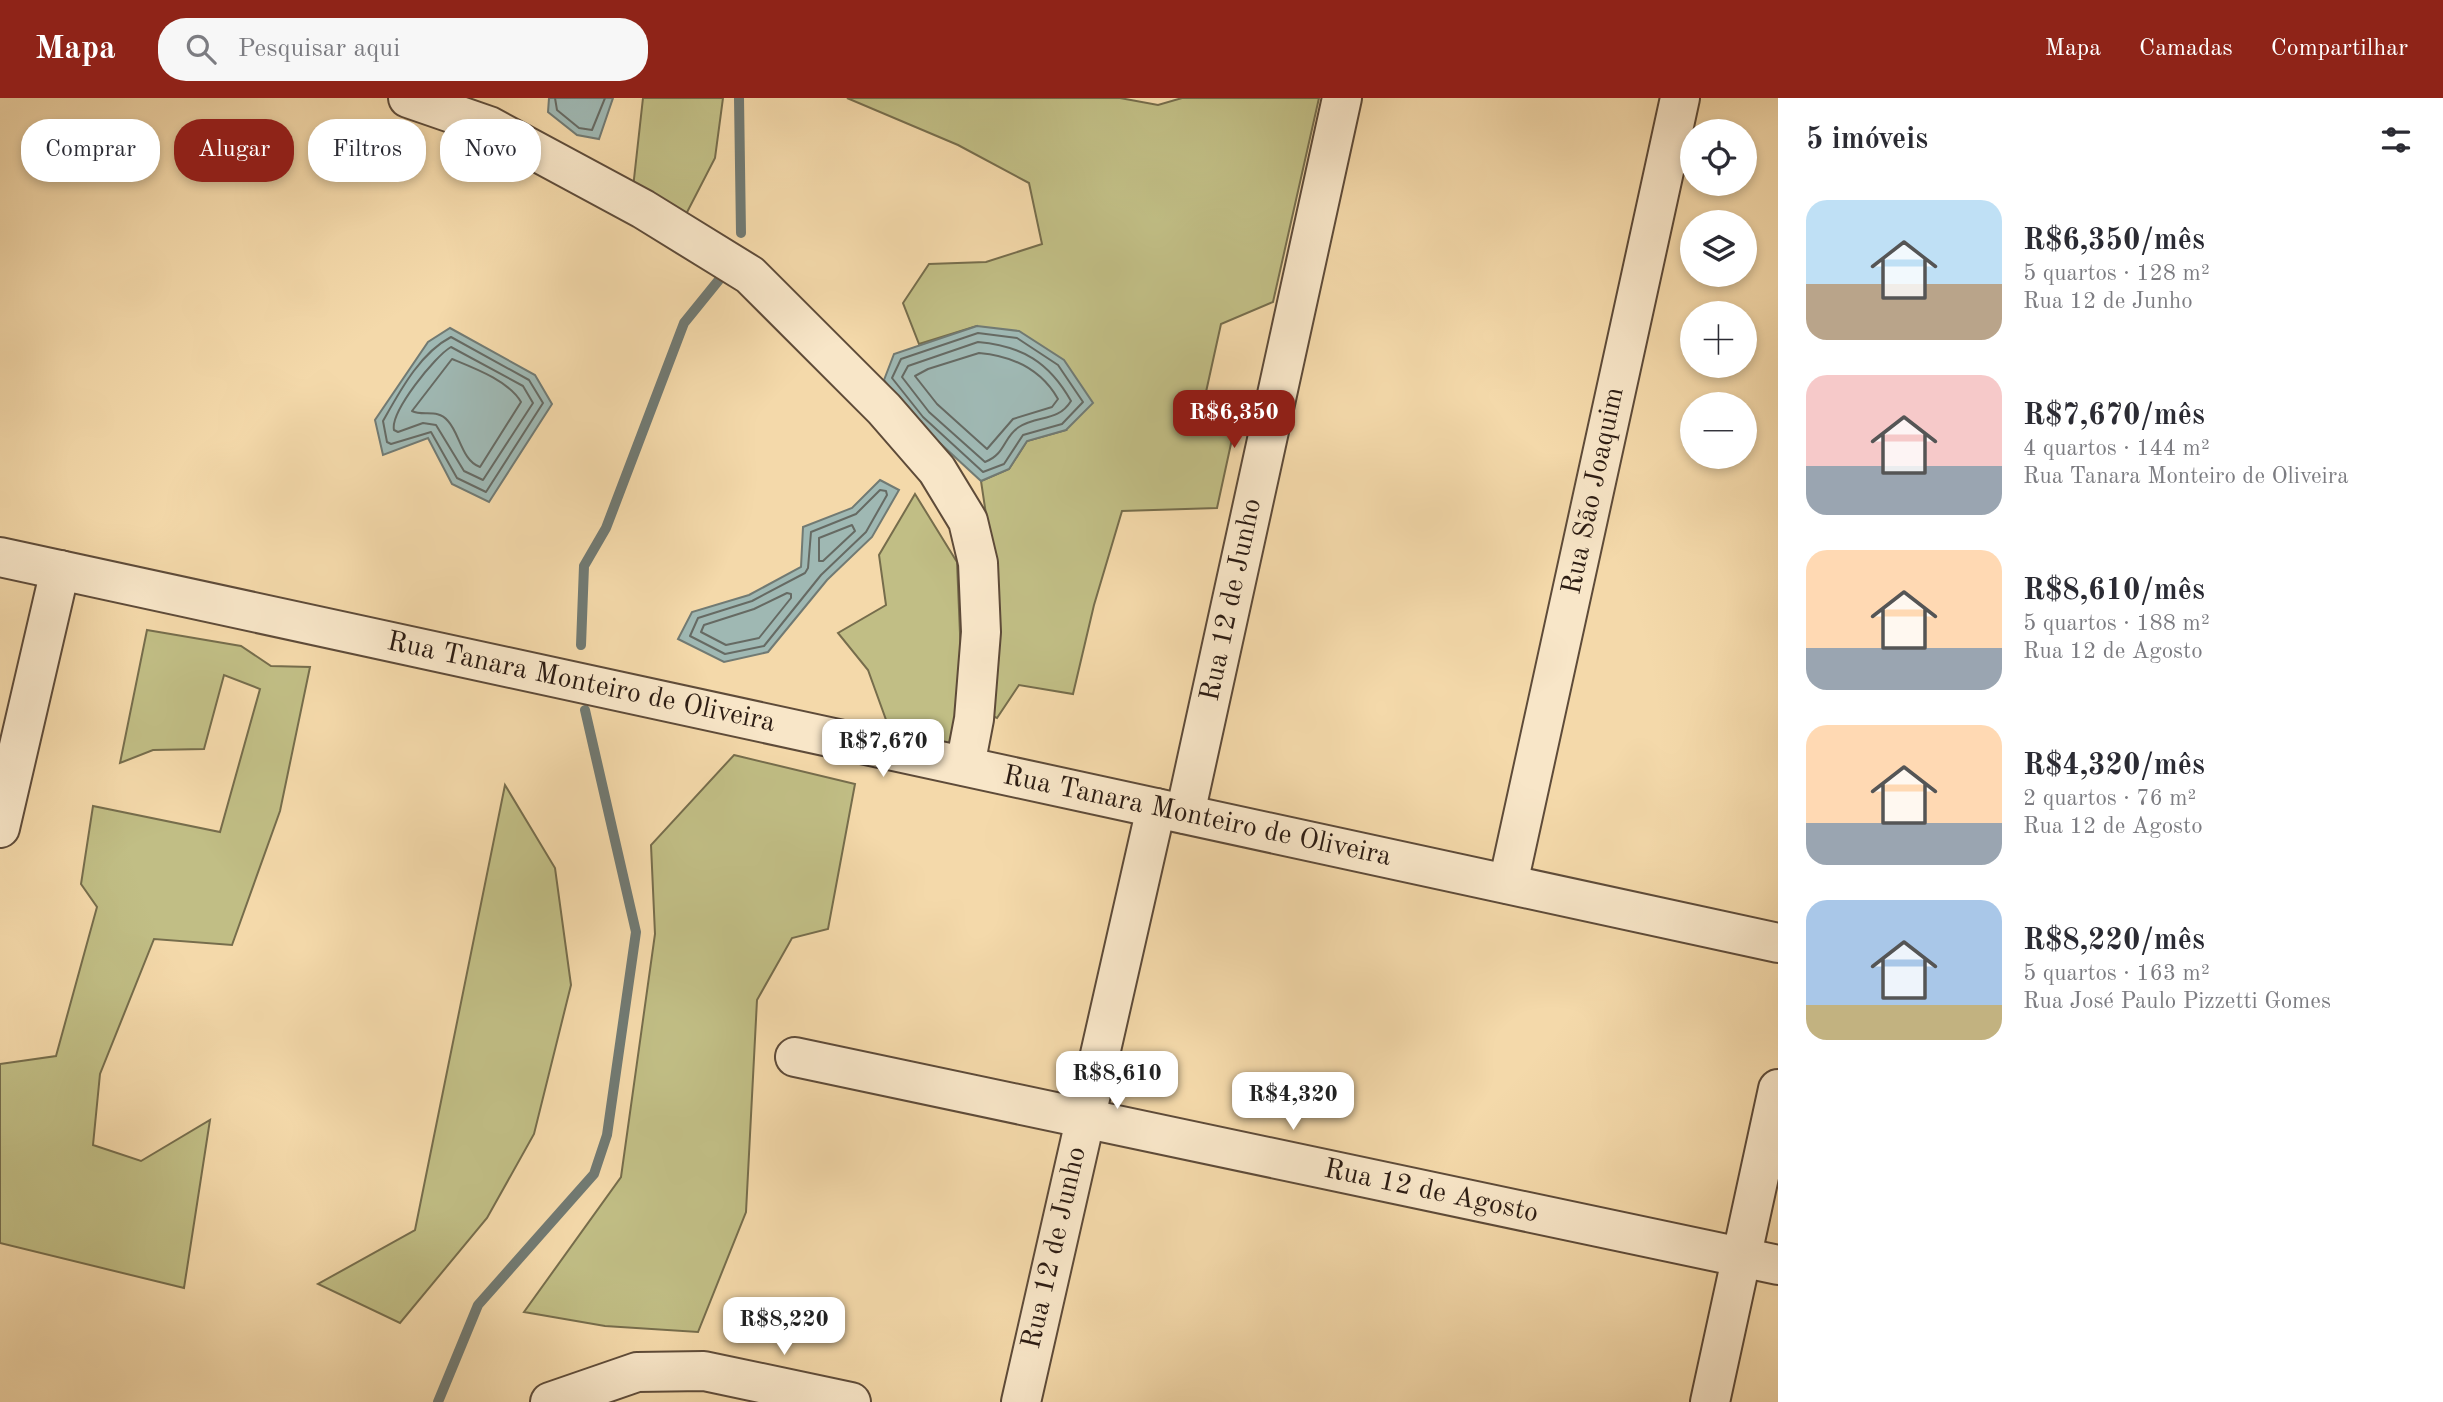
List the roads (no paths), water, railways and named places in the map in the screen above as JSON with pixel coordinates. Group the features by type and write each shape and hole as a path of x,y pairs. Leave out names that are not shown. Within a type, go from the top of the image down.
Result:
{"street":[{"path":"408,98 489,126 643,209 750,275 884,409 937,470 968,521 978,563 981,632 974,719 965,766"},
{"name":"Rua 12 de Junho","path":"1021,1402 1084,1118 1170,811 1342,98"},
{"name":"Rua São Joaquim","path":"1508,884 1680,98"},
{"name":"Rua Tanara Monteiro de Oliveira","path":"0,557 1778,943"},
{"path":"0,828 60,570"},
{"name":"Rua 12 de Agosto","path":"795,1057 1760,1261"},
{"path":"1710,1402 1760,1261 1778,1089"},
{"path":"550,1402 636,1372 704,1371 851,1402"}],"water":[{"path":"549,98 613,98 599,139 577,135 548,112"},
{"path":"977,326 1019,331 1064,360 1093,403 1066,430 1027,441 1009,469 981,481 917,422 884,380 894,354"},
{"path":"450,328 535,375 552,404 489,502 452,484 428,438 383,455 375,420 428,342"},
{"path":"880,480 899,490 872,537 827,580 768,652 724,662 678,639 692,612 749,595 801,567 803,527 852,508"}],"waterway":[{"path":"739,98 741,233"},
{"path":"581,645 584,566 606,528 684,323 727,270"},
{"path":"438,1402 478,1305 594,1174 607,1135 636,932 585,710"}]}
